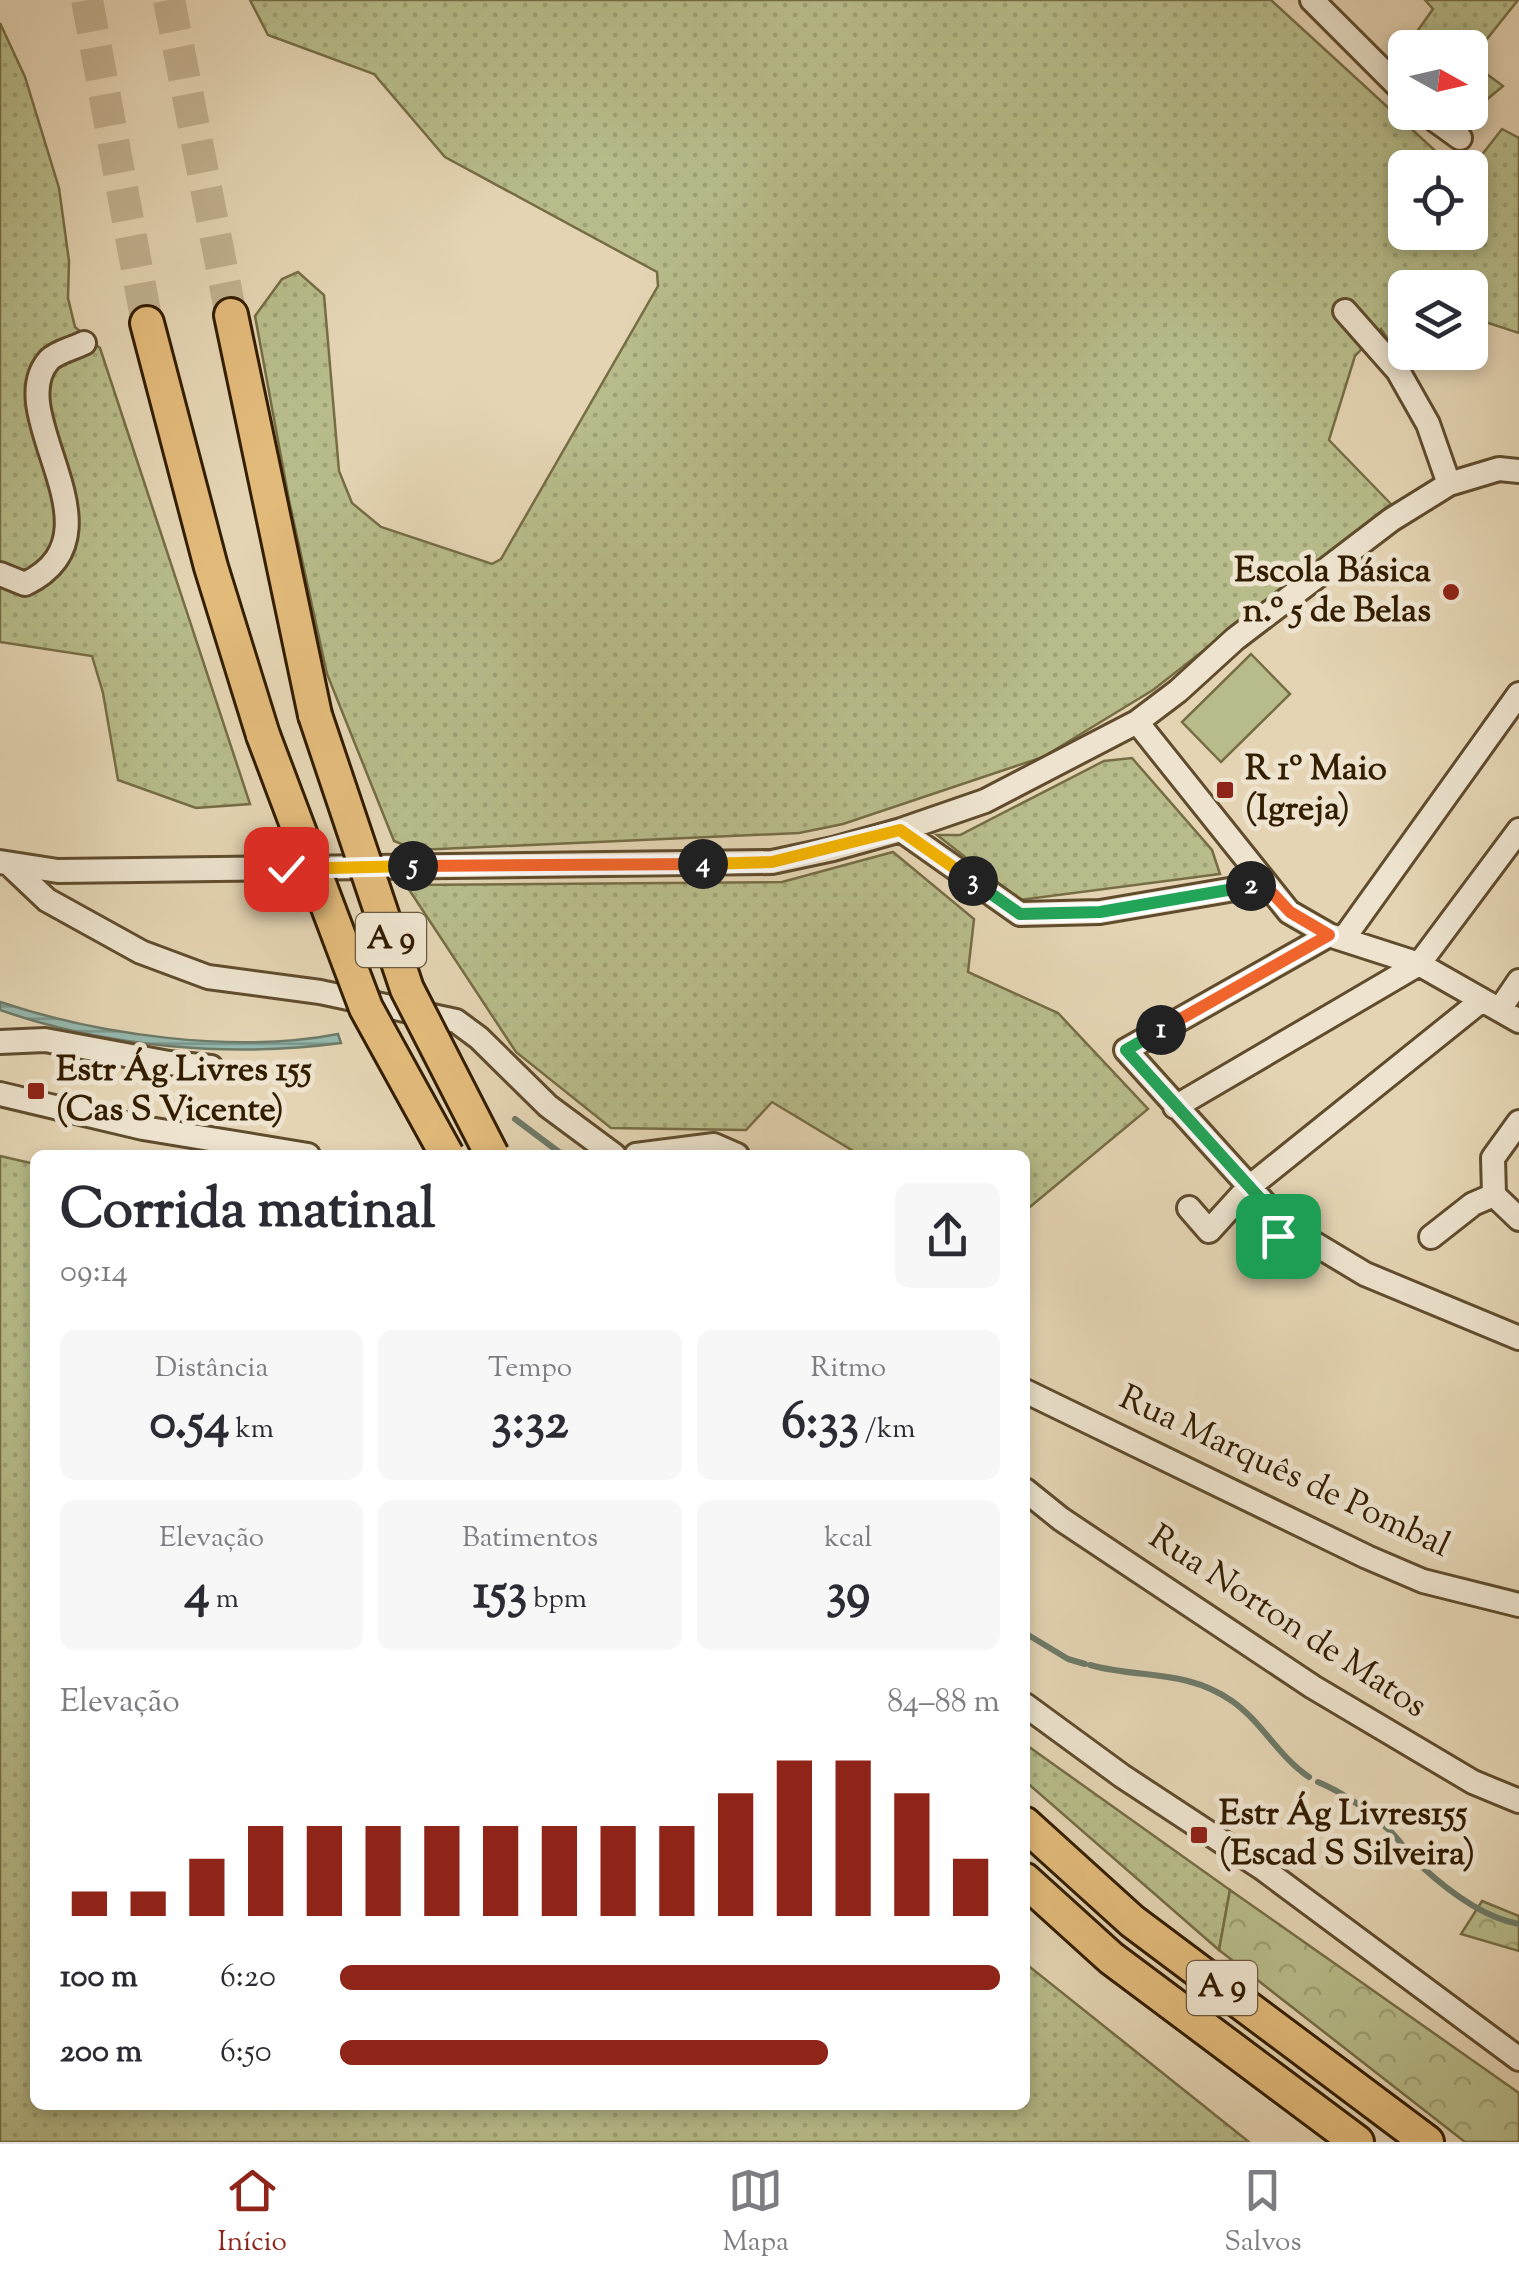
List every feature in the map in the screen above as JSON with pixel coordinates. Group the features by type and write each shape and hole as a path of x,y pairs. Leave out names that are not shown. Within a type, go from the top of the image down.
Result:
{"highway":[{"name":"A 9","path":"231,315 315,714 407,990 489,1150"},
{"name":"A 9","path":"147,323 210,567 264,734 366,1008 443,1150"},
{"name":"A 9","path":"1030,1829 1132,1921 1427,2142"},
{"name":"A 9","path":"1030,1885 1111,1958 1356,2142"}],"street":[{"path":"1312,0 1388,76"},
{"path":"1449,130 1460,138"},
{"path":"1345,311 1398,372 1428,424 1449,484"},
{"path":"0,574 24,584 44,575 59,556 66,536 61,500 39,428 34,393 40,372 50,358 84,343"},
{"path":"4,863 77,871 772,862 900,830 985,801 1137,722 1391,520 1449,484 1499,469 1519,472"},
{"path":"1519,694 1336,936 1126,1050 1281,1231 1364,1274 1519,1338"},
{"path":"1137,722 1290,912 1336,936 1419,964 1500,1010"},
{"path":"900,830 1020,914 1100,912 1264,884"},
{"path":"1175,1107 1419,964 1519,830"},
{"path":"4,863 47,900 140,952 208,977 320,992 456,1021 479,1038 548,1106 607,1150"},
{"path":"1189,1208 1209,1231 1248,1188 1500,1010 1519,981"},
{"path":"0,1042 45,1040 169,1063 211,1066"},
{"path":"0,1094 143,1128 277,1150"},
{"path":"1518,1126 1493,1158 1494,1196 1519,1219"},
{"path":"671,1150 714,1144 727,1150"},
{"path":"1431,1237 1473,1204 1494,1196"},
{"name":"Rua Marquês de Pombal","path":"1030,1393 1136,1437 1371,1548 1423,1581 1519,1605"},
{"name":"Rua Norton de Matos","path":"1030,1494 1313,1688 1473,1782 1519,1800"},
{"path":"1030,1708 1122,1776 1262,1868 1519,2059"}],"green space":[{"path":"250,0 1271,0 1388,107 1388,130 1413,130 1434,150 1388,150 1388,250 1488,250 1486,150 1502,129 1519,138 1519,333 1488,323 1488,270 1388,270 1388,339 1381,329 1355,356 1329,440 1391,504 1153,690 1043,757 843,824 799,833 417,850 394,841 327,674 255,316 282,279 298,272 324,295 339,471 352,503 381,527 492,564 501,559 658,286 657,272 445,157 374,74 268,35"},
{"path":"1425,0 1518,0 1488,38 1488,30 1418,30 1433,9"},
{"path":"0,23 25,77 59,188 69,261 68,298 75,327 100,348 250,804 196,808 118,780 103,693 92,656 0,642"},
{"path":"1488,75 1503,86 1488,99"},
{"path":"1251,654 1290,694 1221,762 1182,722"},
{"path":"1132,758 1212,850 1220,874 1020,900 937,835 960,835 1104,761"},
{"path":"893,852 974,919 968,972 1058,1013 1148,1109 1030,1207 1030,1150 852,1150 772,1102 746,1130 611,1128 516,1052 406,885 782,882"},
{"path":"0,1156 30,1163 30,2110 1030,2110 1030,1967 1249,2142 0,2142"},
{"path":"1030,1748 1230,1890 1219,1950 1030,1785"},
{"path":"1230,1890 1519,2093 1519,2142 1465,2142 1219,1950"},
{"path":"1482,1901 1519,1916 1519,1951 1461,1934"}],"water":[{"path":"0,1002 80,1024 168,1038 256,1042 338,1034 341,1043 212,1049 125,1041 41,1023 0,1010"}],"waterway":[{"path":"515,1119 556,1150"},
{"path":"1030,1636 1068,1659 1085,1664"},
{"path":"1090,1665 1180,1679 1215,1691 1243,1709 1309,1777"},
{"path":"1318,1782 1373,1816 1420,1865 1454,1893 1492,1916 1519,1924"}],"tunnel":[{"path":"87,0 147,323"},
{"path":"169,0 231,315"}],"place":[{"name":"Escola Básica n.º 5 de Belas","path":"1451,592"},
{"name":"R 1º Maio (Igreja)","path":"1225,790"},
{"name":"Estr Ág Livres 155 (Cas S Vicente)","path":"36,1091"},
{"name":"Estr Ág Livres155 (Escad S Silveira)","path":"1199,1835"}],"route":[{"path":"286,869 772,862 900,830 1020,914 1100,912 1264,884 1290,912 1329,935 1126,1050 1285,1226 1278,1236"}]}
